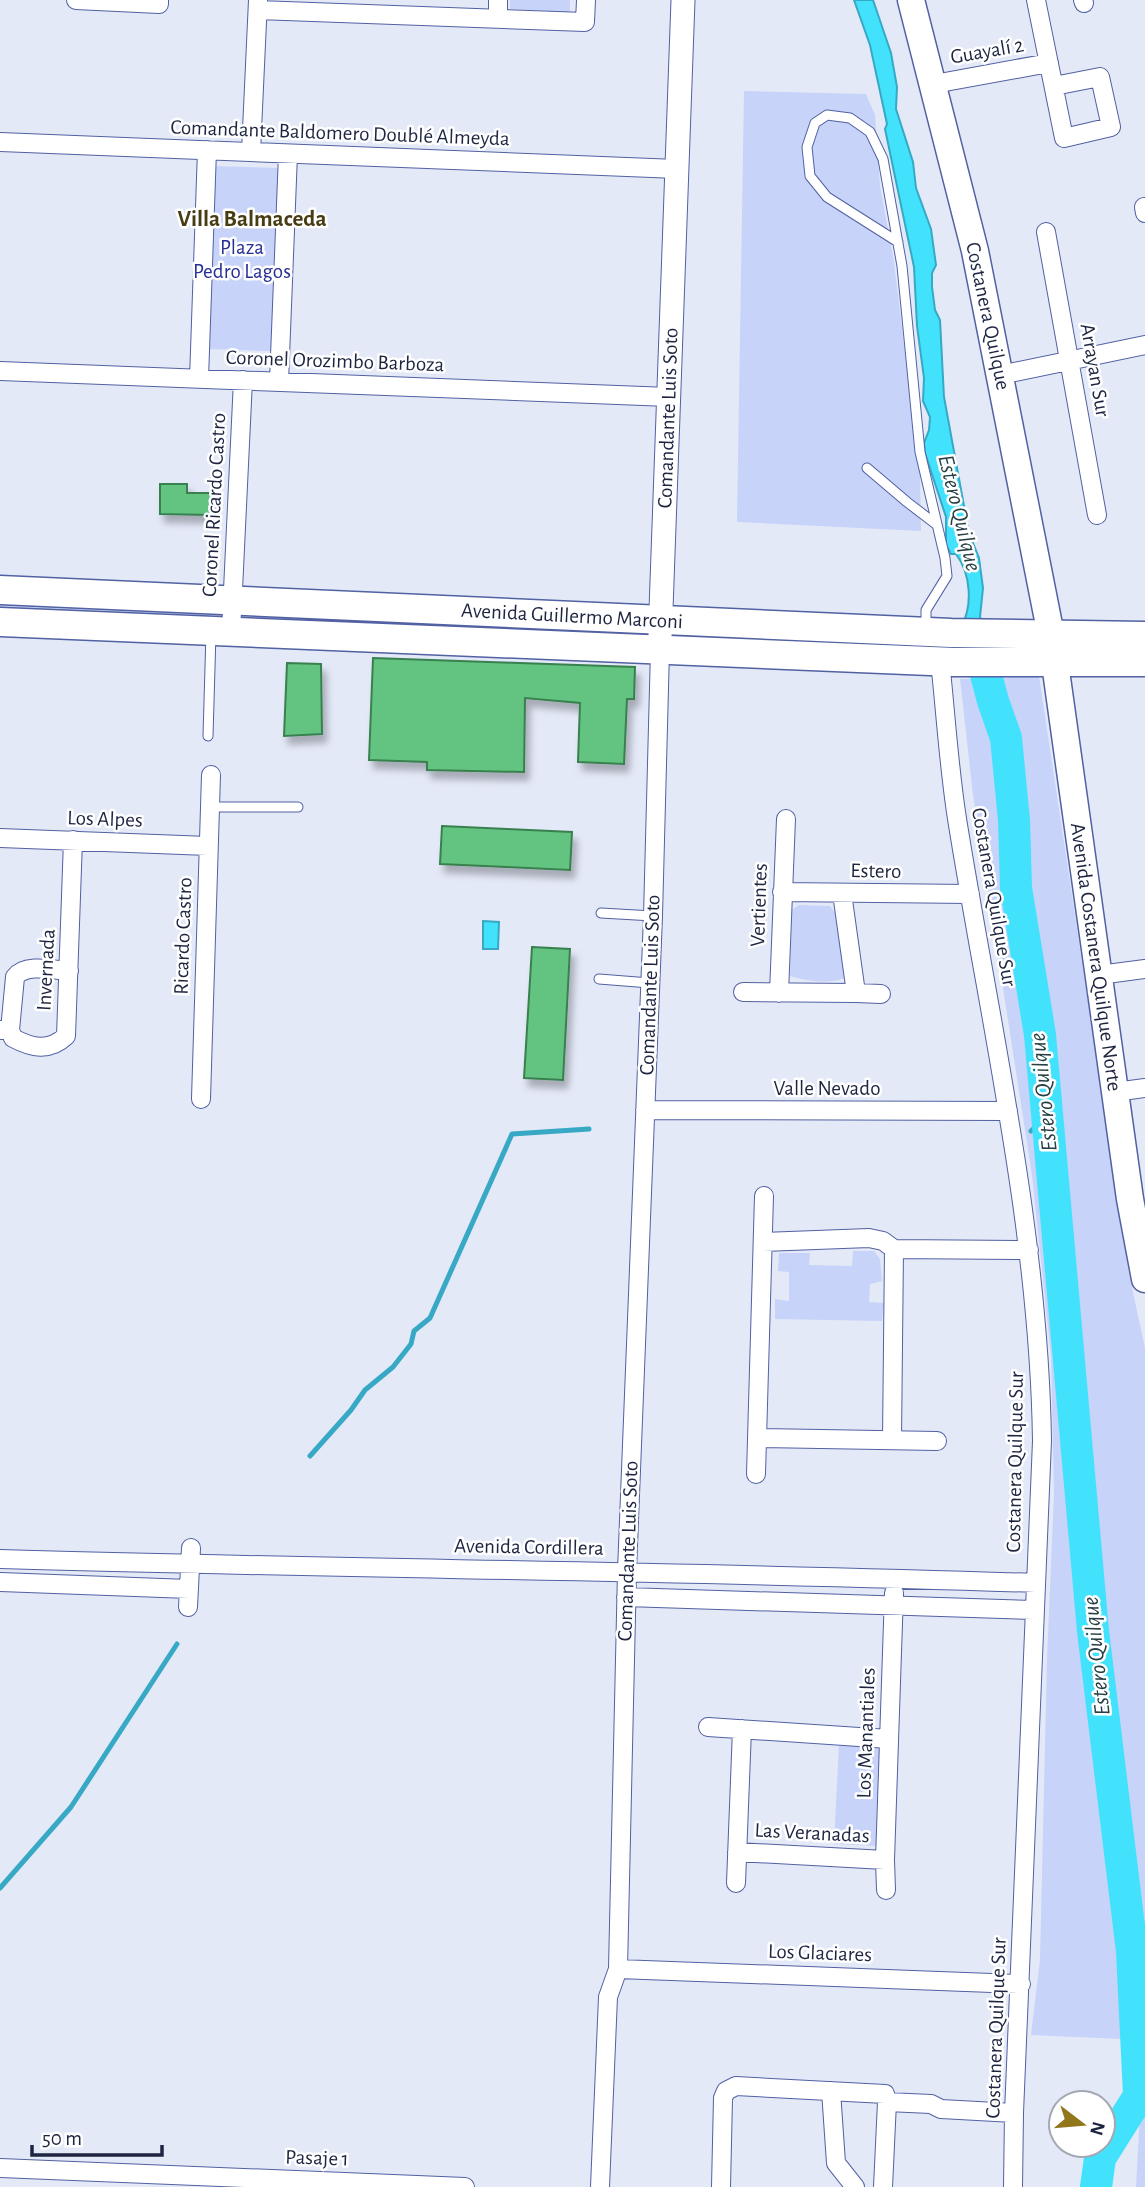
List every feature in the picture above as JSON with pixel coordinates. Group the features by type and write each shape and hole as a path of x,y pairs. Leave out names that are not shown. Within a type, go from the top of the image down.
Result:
{"main road":[{"name":"Costanera Quilque","path":"911,0 975,251 1053,648"},
{"name":"Avenida Guillermo Marconi","path":"0,590 996,634 1053,648 1145,663"},
{"name":"Avenida Guillermo Marconi","path":"0,622 947,662 1000,662 1053,648 1145,636"},
{"path":"800,626 800,655"},
{"name":"Avenida Costanera Quilque Norte","path":"1053,648 1115,1092 1138,1199 1145,1279"}],"street":[{"path":"76,0 159,2"},
{"path":"251,152 258,5 498,9 585,22 586,0"},
{"name":"Comandante Luis Soto","path":"618,1969 626,1597 653,916 660,620 683,0"},
{"path":"1036,0 1054,86"},
{"name":"Guayalí 2","path":"934,84 1049,63"},
{"name":"Comandante Baldomero Doublé Almeyda","path":"0,142 677,169"},
{"path":"200,379 207,150"},
{"path":"279,382 288,154"},
{"name":"Arrayan Sur","path":"1046,232 1097,515"},
{"path":"1000,375 1145,345"},
{"name":"Coronel Orozimbo Barboza","path":"0,371 669,397"},
{"name":"Coronel Ricardo Castro","path":"221,631 231,600 243,380"},
{"name":"Costanera Quilque Sur","path":"947,662 957,821 1008,1111 1029,1250 1042,1392 1013,2187"},
{"name":"Ricardo Castro","path":"201,1098 211,775"},
{"name":"Vertientes","path":"779,993 786,819"},
{"name":"Los Alpes","path":"0,838 208,846"},
{"name":"Invernada","path":"5,1030 27,1046 42,1048 57,1044 66,1036 73,840"},
{"name":"Estero","path":"782,892 970,894"},
{"path":"842,893 856,993"},
{"path":"5,1030 15,977 19,972 26,969 69,971"},
{"path":"1099,975 1145,969"},
{"path":"743,992 881,994"},
{"path":"1115,1092 1145,1088"},
{"name":"Valle Nevado","path":"645,1110 1008,1111"},
{"path":"756,1474 764,1196"},
{"path":"763,1242 869,1238 883,1241 894,1249 1029,1250"},
{"path":"892,1440 894,1249"},
{"path":"758,1438 937,1441"},
{"path":"188,1608 191,1556"},
{"name":"Avenida Cordillera","path":"0,1559 191,1556 1035,1583"},
{"name":"Los Manantiales","path":"886,1890 884,1860 894,1578"},
{"path":"0,1582 189,1589"},
{"path":"626,1597 1034,1610"},
{"path":"708,1727 889,1739"},
{"name":"Las Veranadas","path":"736,1883 742,1729"},
{"name":"Las Veranadas","path":"737,1852 884,1860"},
{"path":"600,2187 608,1997 618,1969"},
{"name":"Los Glaciares","path":"618,1969 1021,1984"},
{"path":"726,2183 723,2098 726,2091 736,2086 885,2094 887,2102 883,2187"},
{"path":"831,2091 836,2163 855,2187"},
{"path":"887,2102 931,2104 941,2109 1014,2113"},
{"name":"Pasaje 1","path":"0,2168 465,2187"}],"lane":[{"path":"898,242 827,197 810,176 807,147 815,123 827,115 849,118 870,132 883,159 898,242 902,265 920,452 947,576 926,610 939,633"},
{"path":"867,468 937,525"},
{"path":"208,736 221,631"},
{"path":"210,807 298,807"},
{"path":"601,913 653,916"},
{"path":"599,979 650,983"}],"green space":[{"path":"510,0 570,0 570,12 510,9"},
{"path":"744,91 866,94 875,115 880,186 894,262 920,476 921,531 737,522"},
{"name":"Plaza Pedro Lagos","path":"212,166 278,168 272,351 206,349"},
{"path":"0,604 212,614 212,624 0,615"},
{"path":"251,614 645,631 645,642 250,625"},
{"path":"1039,676 1129,1274 1145,1348 1145,2187 1136,2187 1144,2040 1031,2035 1040,1960 1054,1493 1051,1356 1032,1175 973,795 960,679"},
{"path":"799,905 830,906 836,914 846,977 826,982 790,976 792,910"},
{"path":"853,1251 874,1251 880,1259 882,1281 870,1284 869,1302 884,1303 882,1321 775,1319 775,1299 789,1301 789,1272 778,1271 779,1253 810,1253 809,1265 852,1266"},
{"path":"839,1743 883,1745 878,1846 834,1844"}],"water":[{"path":"854,0 873,0 891,53 897,87 896,109 913,162 916,188 931,229 936,265 932,273 932,287 935,310 940,320 944,397 969,533 979,558 983,588 980,617 986,629 961,627 969,600 967,580 961,562 956,554 951,554 946,545 946,517 925,453 924,443 930,417 923,401 924,378 917,326 914,267 870,45"},
{"path":"483,921 499,922 498,949 483,949"}],"building":[{"path":"160,484 187,484 187,493 212,493 211,515 160,514"},
{"path":"373,658 635,667 634,699 627,699 624,764 578,762 580,703 525,698 524,772 427,770 427,762 369,760"},
{"path":"287,663 321,664 322,734 284,736"},
{"path":"442,826 572,832 570,870 440,864"},
{"path":"532,947 570,949 563,1080 524,1078"}],"waterway":[{"name":"Estero Quilque","path":"976,637 1006,738 1014,820 1016,888 1040,1035 1093,1631 1132,1951 1139,2096 1100,2158 1096,2187"},
{"path":"1031,1131 1047,1116"},
{"path":"310,1456 365,1390 393,1367 411,1344 414,1331 430,1318 512,1134 589,1129"},
{"path":"0,1888 71,1807 177,1644"}],"district":[{"name":"Villa Balmaceda","path":"252,219"}]}
